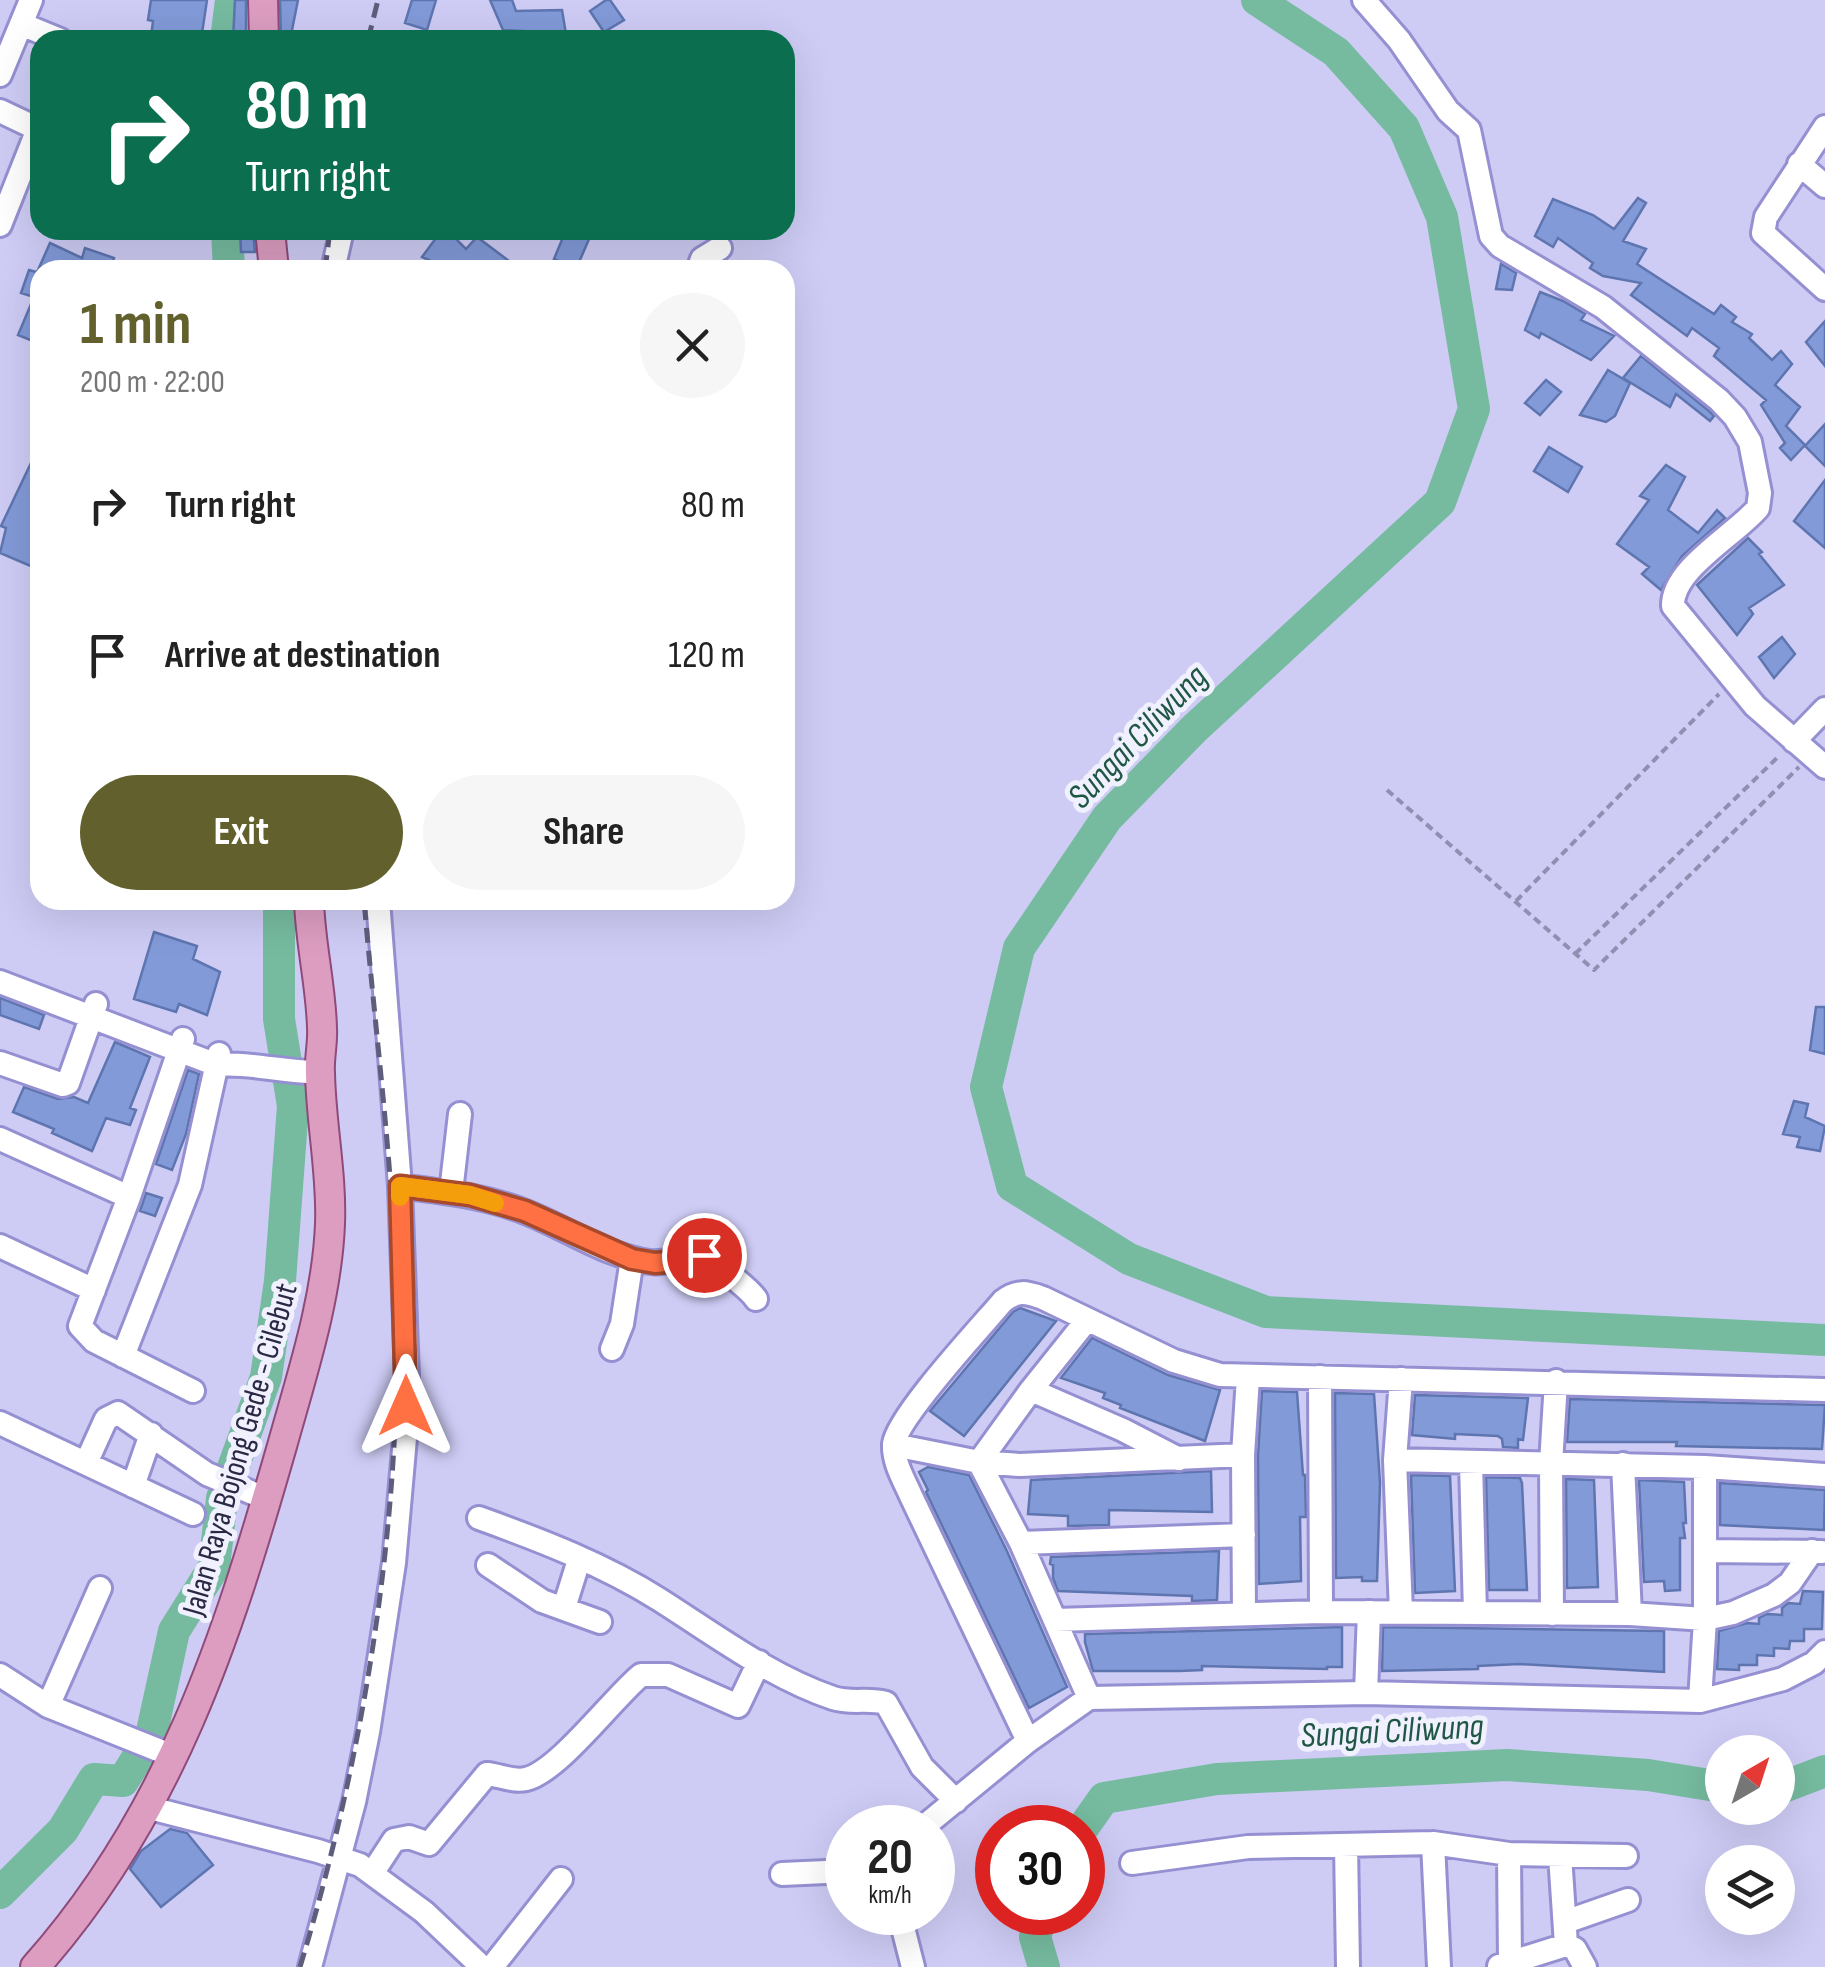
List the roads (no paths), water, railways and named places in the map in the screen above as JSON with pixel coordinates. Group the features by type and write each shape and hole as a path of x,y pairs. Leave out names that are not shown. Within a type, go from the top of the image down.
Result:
{"main road":[{"path":"263,0 264,30"},
{"name":"Jalan Raya Bojong Gede - Cilebut","path":"36,1967 101,1884 150,1808 163,1751 206,1684 258,1496 310,1344 328,1257 328,1161 315,1072 322,1028 311,910"}],"street":[{"path":"0,75 31,0"},
{"path":"1364,0 1398,40 1448,112 1469,130 1491,236 1500,246 1604,307 1693,377 1744,429 1760,493 1758,508 1687,573 1672,596 1673,606 1754,706 1814,752 1825,710"},
{"path":"21,24 36,30"},
{"path":"0,111 30,126"},
{"path":"1825,127 1766,217 1762,233 1825,289"},
{"path":"0,225 30,152"},
{"path":"1799,164 1825,186"},
{"path":"702,260 720,248"},
{"path":"310,1967 368,1732 394,1563 407,1376 400,1186 379,910"},
{"path":"0,968 94,1010 226,1059 272,1070 315,1072"},
{"path":"0,982 94,1010"},
{"path":"0,1063 66,1084 94,1010"},
{"path":"182,1044 80,1326 94,1341 192,1392"},
{"path":"123,1356 190,1184 226,1059"},
{"path":"451,1192 460,1114"},
{"path":"0,1139 130,1196"},
{"path":"400,1186 451,1192 525,1211 632,1259 655,1263 701,1254 740,1287 750,1290 756,1299"},
{"path":"0,1246 94,1290"},
{"path":"612,1349 622,1324 632,1259"},
{"path":"1028,1741 911,1496 898,1466 894,1444 909,1414 1014,1292 1043,1298 1174,1360 1220,1375 1825,1390"},
{"path":"979,1462 1087,1320"},
{"path":"1244,1614 1243,1455 1248,1377"},
{"path":"1320,1377 1321,1612"},
{"path":"1401,1378 1395,1460 1401,1612"},
{"path":"1552,1614 1551,1464 1556,1382"},
{"path":"1031,1390 1180,1459"},
{"path":"87,1461 106,1419 114,1413 214,1478 258,1496"},
{"path":"0,1422 193,1514"},
{"path":"133,1486 151,1434"},
{"path":"894,1444 979,1462 1020,1465 1243,1455"},
{"path":"1395,1460 1623,1464 1825,1475"},
{"path":"979,1462 1021,1544 1089,1698"},
{"path":"1471,1463 1475,1613"},
{"path":"1623,1464 1630,1614"},
{"path":"1700,1700 1706,1467"},
{"path":"479,1518 546,1542 657,1598 760,1662 836,1699 886,1703 922,1766 956,1801"},
{"path":"1021,1544 1244,1535"},
{"path":"1705,1552 1818,1552"},
{"path":"1055,1620 1321,1612 1630,1614 1705,1619 1774,1595 1818,1552"},
{"path":"564,1608 579,1560"},
{"path":"488,1566 542,1601 600,1622"},
{"path":"48,1706 100,1588"},
{"path":"1366,1693 1369,1612"},
{"path":"951,1805 1028,1741 1089,1698 1366,1693 1650,1702 1700,1700 1783,1679 1825,1652"},
{"path":"373,1872 394,1840 409,1837 428,1844 487,1774 523,1780 534,1776 572,1747 641,1675 668,1675 738,1706 760,1662"},
{"path":"0,1675 48,1706 163,1751"},
{"path":"150,1808 340,1857 373,1872 433,1919 482,1967"},
{"path":"1434,1843 1439,1967"},
{"path":"1132,1863 1248,1847 1434,1843 1509,1854 1626,1856"},
{"path":"1346,1845 1348,1967"},
{"path":"1509,1854 1503,1965 1628,1900"},
{"path":"1560,1855 1565,1934 1585,1967"},
{"path":"782,1874 825,1872"},
{"path":"492,1967 561,1879"},
{"path":"905,1935 914,1967"}],"waterway":[{"path":"227,30 231,0"},
{"name":"Sungai Ciliwung","path":"1257,0 1336,52 1404,128 1442,217 1474,409 1440,502 1194,729 1107,818 1019,948 986,1087 1012,1186 1129,1259 1266,1312 1825,1340"},
{"path":"228,240 228,260"},
{"path":"0,1893 63,1830 94,1779 123,1781 151,1736 174,1631 214,1567 222,1498 266,1377 280,1281 293,1106 279,1019 279,910"},
{"name":"Sungai Ciliwung","path":"1099,1805 1104,1798 1217,1779 1507,1765 1648,1775 1705,1784"},
{"name":"Sungai Ciliwung","path":"1795,1782 1825,1771"},
{"name":"Sungai Ciliwung","path":"1036,1935 1044,1967"}],"railway":[{"path":"370,30 378,0"},
{"path":"326,260 329,240"},
{"path":"300,1967 356,1743 381,1591 394,1438 395,1246 365,910"}]}
